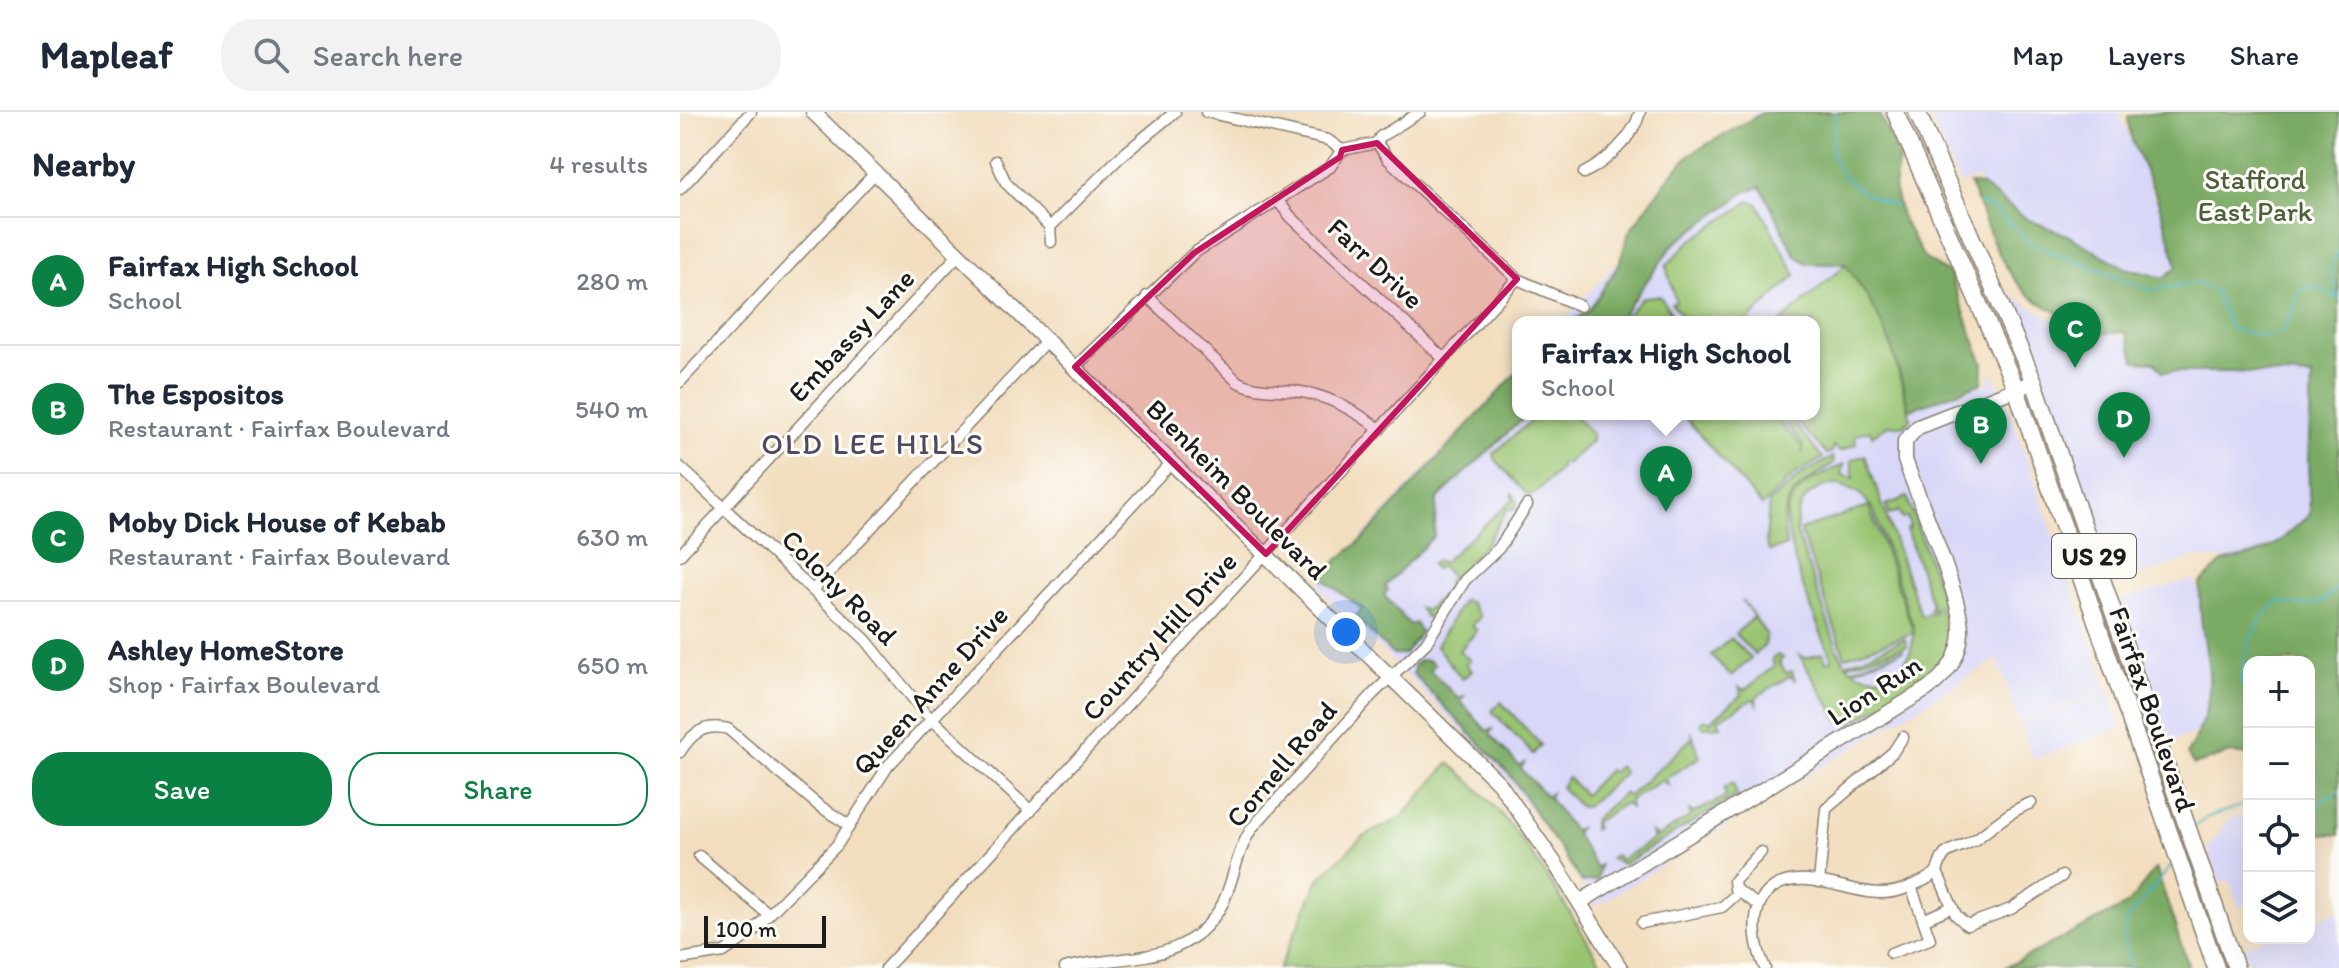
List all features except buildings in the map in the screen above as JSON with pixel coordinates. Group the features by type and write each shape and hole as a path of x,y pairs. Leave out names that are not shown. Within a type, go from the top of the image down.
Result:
{"main road":[{"name":"Blenheim Boulevard","path":"813,112 1499,783 1580,902 1620,968"},
{"name":"Fairfax Boulevard","path":"1895,112 2016,389 2158,802 2170,807 2173,814"},
{"name":"Fairfax Boulevard","path":"1917,112 2034,382 2154,730 2188,892 2216,968"},
{"name":"Lion Run","path":"1580,902 1927,689 1945,674 1958,649 1960,618 1905,460 1904,447 1908,435 1918,427 2034,382"},
{"path":"2135,738 2154,730"},
{"path":"2173,814 2202,871 2236,968"}],"street":[{"path":"680,189 751,112"},
{"path":"1206,112 1328,140 1342,150"},
{"path":"1377,143 1380,137 1420,112"},
{"path":"1584,173 1605,160 1636,123 1640,112"},
{"path":"1050,227 1119,158 1169,114"},
{"path":"1075,367 1194,253 1330,167 1342,150 1377,143"},
{"path":"1377,143 1388,159 1517,279 1580,306"},
{"path":"996,161 1006,183 1050,227 1051,242"},
{"path":"680,382 875,173"},
{"name":"Farr Drive","path":"1277,200 1291,217 1444,359"},
{"name":"Embassy Lane","path":"680,555 959,254"},
{"name":"Country Hill Drive","path":"886,968 1517,279"},
{"path":"1147,296 1238,382 1256,389 1295,391 1326,398 1352,410 1380,429"},
{"path":"813,590 1048,339"},
{"name":"Queen Anne Drive","path":"680,959 724,952 743,940 831,851 880,776 1172,462"},
{"name":"Colony Road","path":"680,467 866,640 902,689 1031,811"},
{"name":"Cornell Road","path":"1065,968 1153,960 1180,949 1200,935 1222,905 1241,847 1252,828 1426,643 1465,580 1499,548 1527,505"},
{"path":"680,752 698,731 712,727 728,729 818,805 850,826"},
{"path":"1819,882 1826,809 1893,752 1903,737"},
{"path":"2031,803 2019,807 1975,840 1947,852 1938,864 1937,872 1963,924 1973,924 2011,909 2062,876"},
{"path":"1758,905 1734,885 1735,878 1761,852"},
{"path":"699,856 768,914"},
{"path":"1765,968 1754,936 1758,905 1785,884 1819,882 1876,894 1911,886 1937,872"},
{"path":"1891,953 1930,939 1911,886"},
{"path":"1642,923 1722,907 1739,892"},
{"path":"1925,919 1952,907"}],"highlighted area":[{"path":"1377,143 1517,279 1266,554 1075,367 1194,253 1340,157 1342,150"}],"shaded area":[{"path":"1757,112 1806,112 1910,409 1988,383 1991,371 2008,406 2108,690 2020,721 1997,659 1596,906 1544,827 1494,762 1317,586 1512,375 1512,420 1820,420 1820,316 1568,316"},
{"path":"1928,112 2119,112 2192,286 2319,279 2317,569 2196,557 2116,582 2052,399 2010,295 2059,323 2129,338 2113,300 1997,222 1977,177 1960,184"},
{"path":"2194,579 2241,717 2171,741 2122,600"},
{"path":"2109,692 2121,728 2033,759 2020,723"},
{"path":"2243,815 2243,905 2239,907 2230,881 2221,883 2208,848 2229,819"},
{"path":"2339,912 2339,968 2251,968 2243,947 2251,944 2315,944 2315,920"}],"green space":[{"path":"1764,112 1879,112 1899,159 1894,187 1901,216 1924,258 1950,274 1983,364 1982,383 1909,410 1886,333 1858,283 1845,264 1808,264 1795,255 1761,187 1747,191 1673,245 1621,316 1580,316 1589,310 1619,264 1629,232 1690,154"},
{"name":"Stafford East Park","path":"2168,112 2339,112 2339,835 2315,833 2315,656 2243,656 2243,754 2231,753 2194,765 2187,754 2200,728 2209,687 2200,584 2222,562 2254,555 2279,542 2310,514 2308,461 2312,377 2163,372 2155,362 2135,361 2126,332 2082,335 2065,317 2033,298 2011,274 1995,245 1970,184 1981,185 2027,219 2067,235 2126,268 2163,278 2177,267 2158,202 2134,146 2128,116"},
{"path":"1750,201 1758,204 1796,275 1753,316 1683,316 1671,303 1676,302 1666,266 1689,242"},
{"path":"1846,264 1886,327 1911,419 1903,426 1888,425 1872,436 1870,430 1855,435 1856,444 1840,451 1833,446 1831,453 1827,454 1795,420 1820,420 1820,316 1788,316"},
{"path":"1660,296 1673,316 1626,316 1643,297"},
{"path":"1512,378 1512,420 1522,420 1437,499 1434,536 1385,586 1388,590 1384,595 1410,625 1415,623 1421,632 1405,654 1393,655 1355,617 1362,609 1319,576 1364,538"},
{"path":"1532,420 1579,420 1592,434 1592,441 1566,464 1560,464 1560,469 1534,494 1527,495 1495,459 1494,453"},
{"path":"1687,420 1776,420 1802,446 1802,442 1782,420 1790,420 1823,458 1794,475 1762,506"},
{"path":"1865,455 1921,616 1947,608 1951,625 1946,652 1928,673 1858,720 1847,724 1838,719 1799,655 1806,658 1823,653 1826,662 1832,660 1794,558 1787,518 1793,497 1813,480 1844,464 1842,475 1854,478 1851,460","holes":["1838,484 1860,493 1874,511 1913,626 1911,650 1905,661 1898,669 1878,676 1853,670 1904,650 1851,669 1847,665 1907,646 1905,639 1846,664 1838,651 1797,534 1801,506 1811,493"]},
{"path":"1833,457 1834,463 1792,496 1784,515 1786,546 1769,551 1766,542 1769,503 1802,474"},
{"path":"1512,492 1517,501 1514,510 1507,509 1486,544 1457,574 1461,579 1433,618 1426,617 1419,608 1426,610 1451,588 1447,582 1452,577 1441,566 1435,569 1431,564 1437,560 1442,563 1513,499"},
{"path":"1907,497 1945,605 1929,610 1932,605 1906,529 1910,528 1907,517 1902,519 1899,511 1889,515 1886,505"},
{"path":"1869,506 1914,633 1845,657 1800,530"},
{"path":"1463,600 1471,603 1480,617 1472,625 1477,631 1459,651 1470,660 1466,664 1472,671 1462,679 1436,646"},
{"path":"1754,617 1766,634 1765,645 1755,655 1735,634"},
{"path":"1731,638 1751,659 1731,676 1711,655"},
{"path":"1778,655 1783,658 1779,662 1786,673 1792,671 1795,680 1790,676 1756,697 1757,704 1753,699 1718,720 1721,726 1703,727 1700,723 1705,719 1710,722 1742,694 1739,687 1745,690 1774,666 1772,659"},
{"path":"1420,660 1431,661 1434,665 1430,670 1458,698 1464,696 1461,702 1487,731 1493,729 1490,734 1519,766 1524,763 1521,769 1546,796 1551,793 1549,798 1573,830 1579,828 1575,833 1596,867 1600,865 1597,880 1582,882 1510,775 1413,674 1414,665"},
{"path":"1501,702 1541,745 1533,754 1492,711"},
{"path":"1691,731 1700,757 1666,778 1668,785 1662,780 1629,801 1630,808 1625,803 1594,823 1596,828 1593,830 1593,820 1624,793 1629,796 1693,737"},
{"path":"1449,763 1495,807 1535,858 1604,968 1279,968 1319,879 1362,837 1401,818"},
{"path":"1619,766 1624,773 1586,807 1580,807 1561,787 1568,777 1584,795 1609,769 1613,772"},
{"path":"1733,783 1737,795 1623,864 1610,858 1616,855 1620,860 1654,839 1652,833 1657,837 1691,816 1689,810 1694,813 1723,798 1726,796 1724,788"},
{"path":"2156,868 2188,965 2183,968 2004,968 2127,905"}],"waterway":[{"path":"1835,112 1832,150 1840,170 1855,187 1875,199 1896,206"},
{"path":"1978,203 1993,208 2031,244 2150,290 2196,283 2214,290 2231,329 2264,336 2281,333 2293,312 2299,290 2313,285 2339,299"},
{"path":"2338,296 2329,270 2339,250"},
{"path":"2246,656 2256,627 2279,601 2297,605 2314,604 2328,597 2339,584"},
{"path":"2243,669 2240,682 2243,687"},
{"path":"2315,809 2326,798 2339,792"},
{"path":"2195,826 2208,817 2243,805"},
{"path":"2130,968 2124,938 2126,920 2172,865"}],"place":[{"name":"Moby Dick House of Kebab","path":"2075,368"},
{"name":"Ashley HomeStore","path":"2124,458"},
{"name":"The Espositos","path":"1981,464"},
{"name":"Fairfax High School","path":"1666,512"}],"district":[{"name":"OLD LEE HILLS","path":"873,444"}]}
